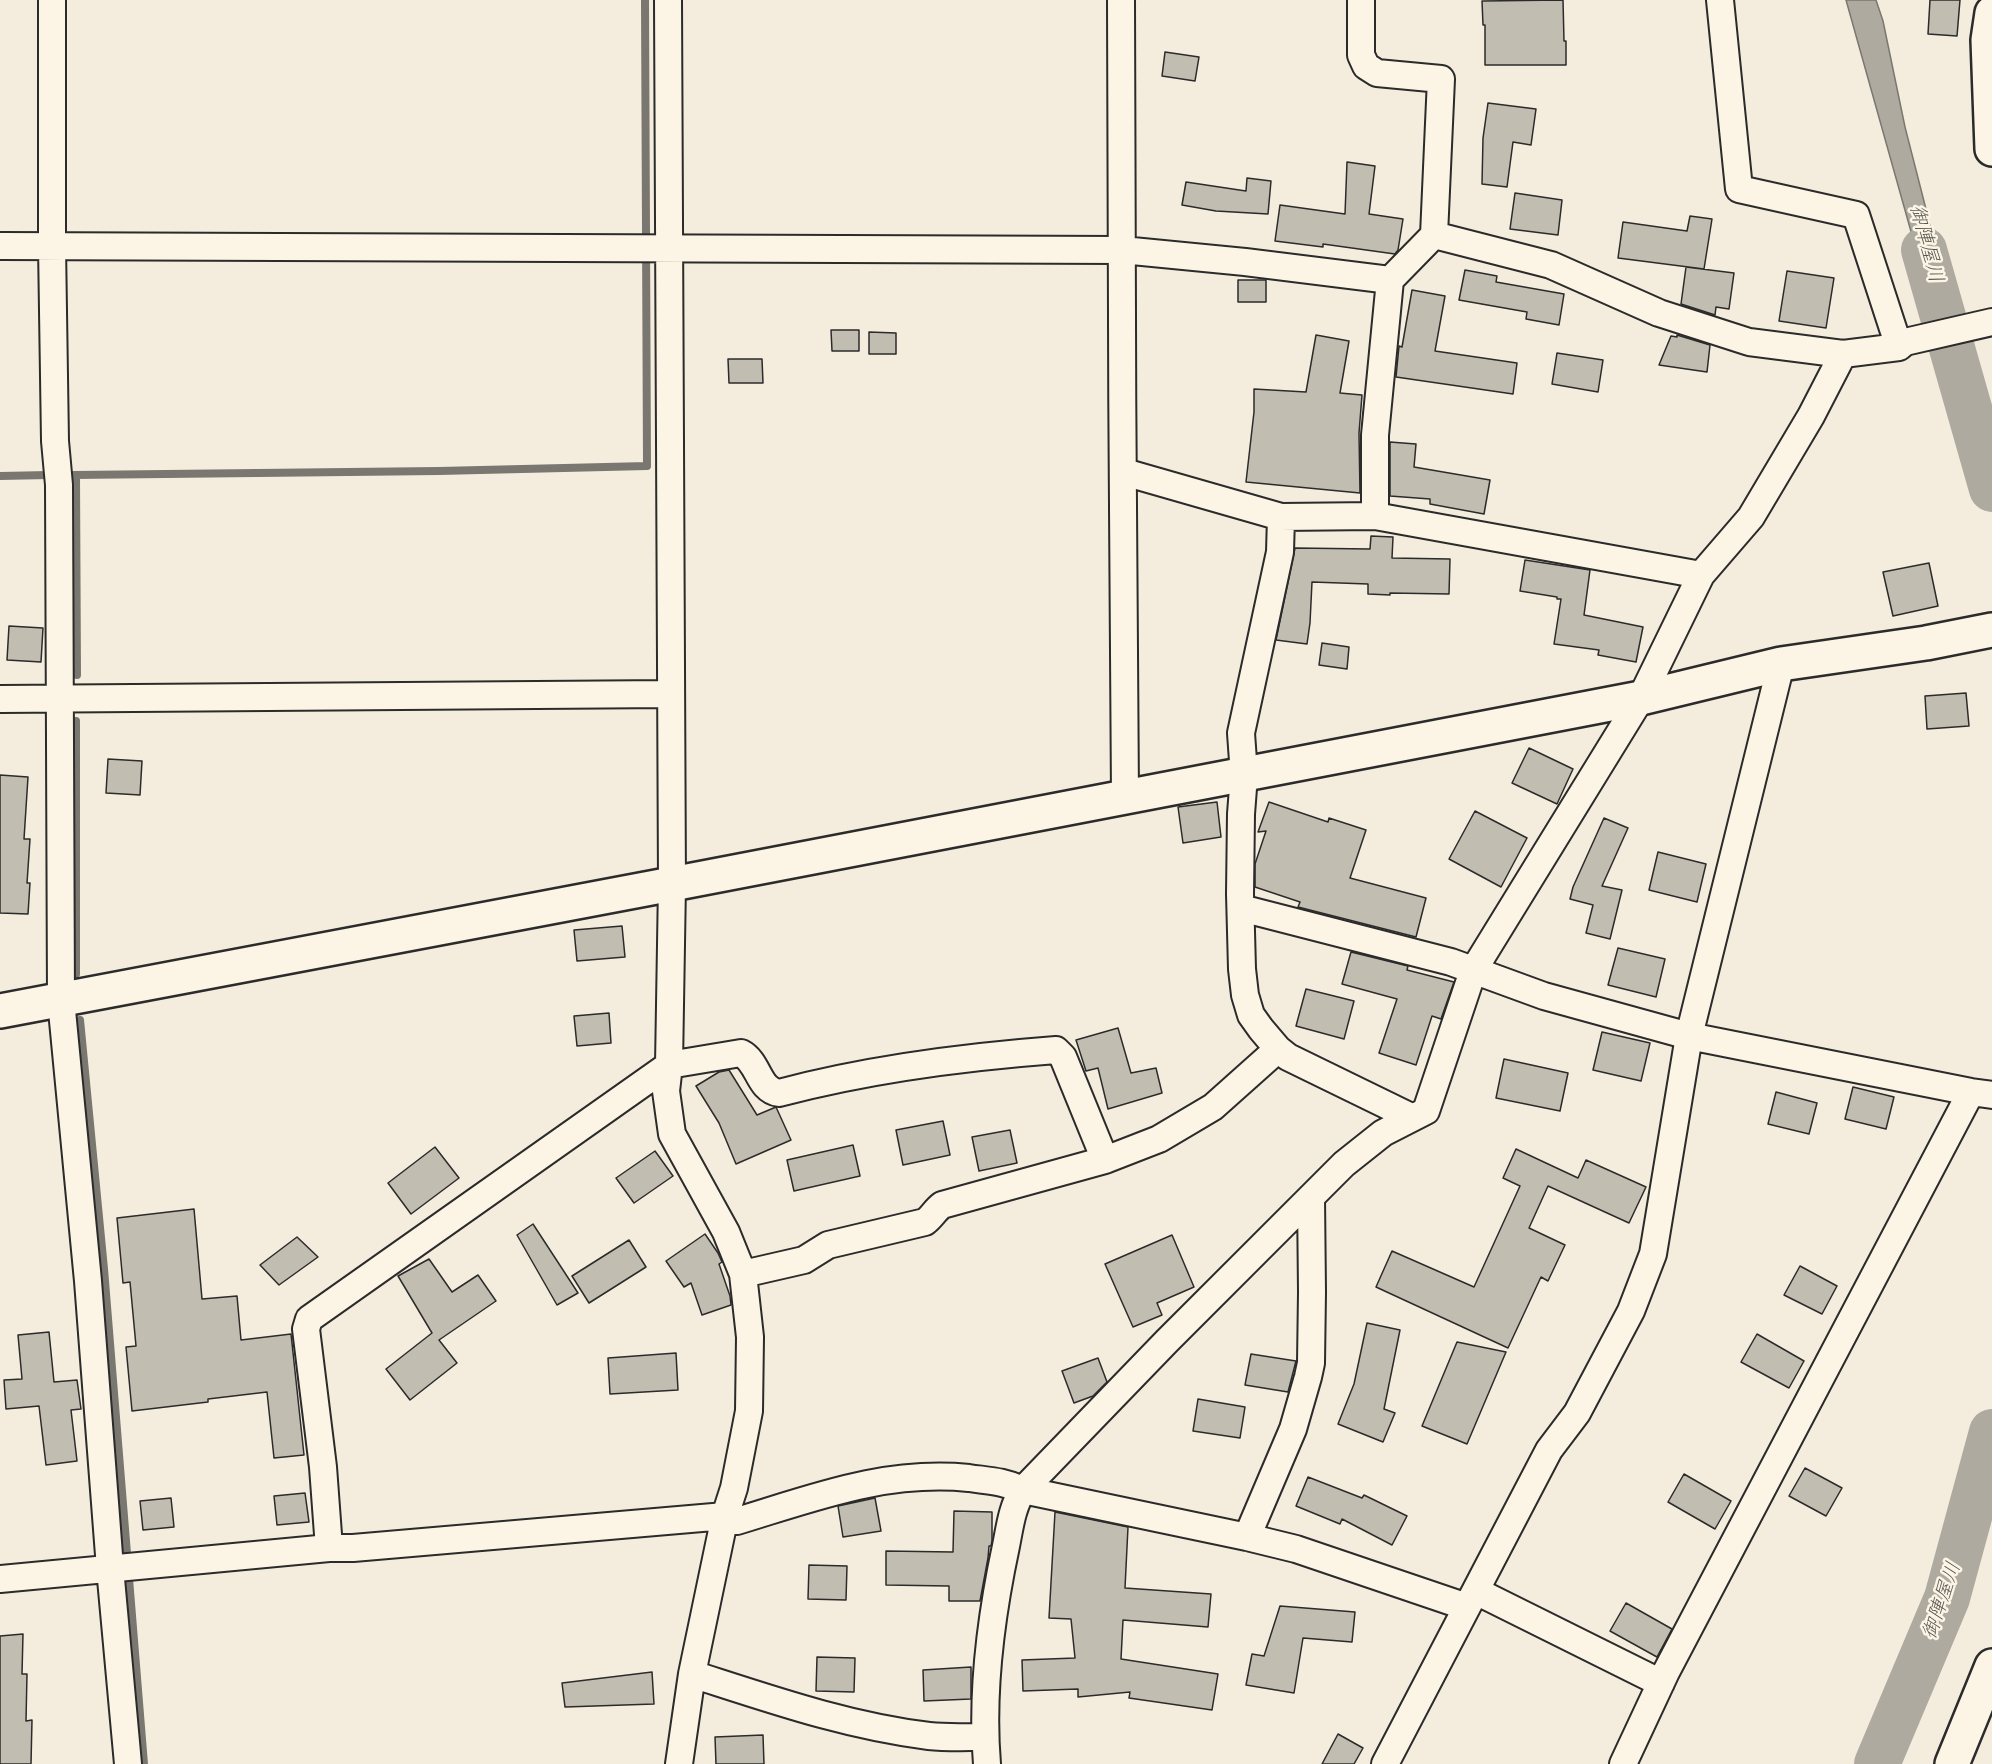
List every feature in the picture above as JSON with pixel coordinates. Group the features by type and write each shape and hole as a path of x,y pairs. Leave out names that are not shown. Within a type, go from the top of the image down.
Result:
{"street":[{"path":"52,0 52,246 55,441 59,485 61,1000 119,1568 128,1764"},
{"path":"668,0 655,248 670,694 672,884 669,1065 666,1091 672,1134 726,1232 743,1274 750,1337 750,1396 734,1488 725,1516 692,1674 679,1764"},
{"path":"1121,0 1120,232 1124,472 1125,796"},
{"path":"1361,0 1361,55 1366,66 1377,73 1440,79 1434,236 1390,280 1375,435 1375,516"},
{"path":"1720,0 1739,189 1856,215 1902,345"},
{"path":"1992,13 1988,40 1992,149"},
{"path":"1434,236 1551,266 1659,313 1749,342 1843,354 1902,345 1992,322"},
{"path":"0,246 1122,250 1390,280"},
{"path":"987,1764 984,1737 990,1635 1015,1501 1122,1386 1344,1164 1383,1133 1426,1111 1473,971 1641,698 1701,575 1751,517 1811,416 1843,354"},
{"path":"1124,472 1281,517 1375,516 1701,575"},
{"path":"1281,517 1280,552 1240,733 1244,775 1241,814 1240,908 1245,995 1251,1015 1278,1049 1288,1057 1411,1117"},
{"path":"0,1011 1641,698 1781,664 1926,643 1988,631"},
{"path":"1385,1764 1549,1450 1577,1413 1631,1311 1653,1254 1689,1036 1781,664"},
{"path":"0,699 146,696 670,694"},
{"path":"1240,908 1451,962 1544,996 1689,1036 1982,1093 1661,1683 1623,1764"},
{"path":"743,1274 804,1260 828,1245 925,1222 942,1205 1105,1160 1159,1139 1213,1107 1278,1049"},
{"path":"329,1548 323,1467 306,1329 309,1319 669,1065 741,1053 748,1056 766,1087 771,1092 779,1093 859,1074 1056,1050 1064,1057 1105,1160"},
{"path":"1247,1537 1293,1429 1311,1363 1311,1197"},
{"path":"0,1579 329,1548 353,1548 725,1516 737,1521 834,1490 886,1480 931,1476 1006,1482 1023,1490 1247,1537 1472,1599 1661,1683"},
{"path":"1952,1764 1992,1666"},
{"path":"692,1674 794,1707 869,1726 931,1736 984,1737"}],"water":[{"path":"1846,0 1876,0 1883,21 1905,127 1951,307 1935,317"}],"building":[{"path":"1563,0 1566,65 1485,65 1485,25 1483,25 1482,1"},
{"path":"1930,0 1960,0 1957,36 1928,34"},
{"path":"1165,52 1199,57 1195,81 1162,76"},
{"path":"1488,103 1536,109 1531,145 1513,142 1507,187 1482,184 1483,138"},
{"path":"1347,162 1375,166 1369,214 1403,219 1398,250 1395,254 1323,244 1323,247 1275,241 1280,205 1345,214"},
{"path":"1247,178 1271,181 1268,214 1216,211 1182,205 1186,182 1246,191"},
{"path":"1515,193 1562,200 1558,235 1510,229"},
{"path":"1690,216 1712,219 1704,269 1618,258 1623,222 1687,231"},
{"path":"1686,267 1734,273 1729,309 1716,307 1715,315 1681,304"},
{"path":"1465,270 1497,276 1496,282 1564,294 1559,325 1526,319 1527,312 1459,300"},
{"path":"1787,271 1834,278 1826,328 1779,321"},
{"path":"1238,280 1266,280 1266,302 1238,302"},
{"path":"1412,290 1445,296 1435,351 1517,363 1513,394 1396,377 1399,346 1402,347"},
{"path":"831,330 859,330 859,351 832,351"},
{"path":"869,332 896,333 896,354 869,354"},
{"path":"1316,335 1349,341 1340,393 1362,395 1359,433 1360,493 1246,482 1254,412 1254,389 1306,392"},
{"path":"1677,335 1710,345 1707,372 1659,365 1671,336 1677,337"},
{"path":"1557,353 1603,360 1598,392 1552,384"},
{"path":"728,359 762,359 763,383 729,383"},
{"path":"1390,442 1416,444 1414,467 1490,480 1484,514 1430,504 1430,499 1390,496"},
{"path":"1371,536 1393,537 1392,558 1450,559 1449,594 1368,594 1368,584 1312,582 1307,644 1276,640 1295,548 1370,549"},
{"path":"1525,560 1590,570 1584,615 1643,627 1636,662 1598,655 1599,650 1554,644 1561,599 1520,591"},
{"path":"1929,563 1938,606 1893,616 1883,572"},
{"path":"9,626 43,628 41,662 7,660"},
{"path":"1322,643 1349,647 1347,669 1319,665"},
{"path":"1966,693 1969,726 1927,729 1925,696"},
{"path":"1529,748 1573,769 1557,804 1512,783"},
{"path":"108,759 142,761 140,795 106,793"},
{"path":"0,775 28,777 24,839 30,839 27,883 30,883 28,914 0,913"},
{"path":"1217,802 1221,837 1183,843 1178,807"},
{"path":"1269,802 1328,822 1329,818 1366,830 1350,878 1426,898 1416,937 1298,907 1300,902 1255,887 1255,864 1266,831 1258,832"},
{"path":"1475,811 1527,838 1501,887 1449,859"},
{"path":"1604,818 1628,828 1602,886 1622,890 1610,939 1586,933 1593,905 1570,899 1573,887"},
{"path":"1658,852 1706,864 1697,902 1649,890"},
{"path":"622,926 625,957 577,961 574,930"},
{"path":"1618,948 1665,959 1656,997 1608,985"},
{"path":"1351,952 1408,966 1407,970 1454,982 1441,1019 1432,1016 1416,1065 1379,1053 1397,999 1342,984"},
{"path":"1306,989 1354,1001 1344,1039 1296,1026"},
{"path":"609,1013 611,1043 577,1046 574,1016"},
{"path":"1118,1028 1131,1073 1156,1068 1162,1093 1108,1109 1098,1068 1086,1071 1076,1040"},
{"path":"1602,1032 1650,1043 1641,1081 1593,1070"},
{"path":"1504,1059 1568,1073 1560,1111 1496,1098"},
{"path":"729,1070 757,1115 776,1107 791,1140 736,1164 719,1123 696,1086 719,1072"},
{"path":"1853,1087 1894,1097 1886,1129 1845,1119"},
{"path":"1776,1092 1817,1103 1809,1134 1768,1124"},
{"path":"943,1121 950,1155 903,1165 896,1130"},
{"path":"1010,1130 1017,1163 979,1171 972,1137"},
{"path":"853,1145 860,1176 794,1191 787,1160"},
{"path":"435,1147 459,1178 411,1214 388,1183"},
{"path":"1516,1149 1578,1178 1586,1160 1646,1187 1629,1223 1548,1186 1529,1228 1565,1245 1548,1281 1541,1277 1508,1348 1376,1287 1392,1251 1474,1287 1520,1186 1503,1178"},
{"path":"655,1151 673,1176 634,1203 616,1178"},
{"path":"194,1209 202,1299 237,1296 241,1340 291,1334 304,1455 274,1458 267,1392 132,1411 126,1347 136,1346 130,1282 123,1283 117,1218"},
{"path":"533,1224 578,1293 557,1305 517,1235"},
{"path":"705,1234 722,1262 719,1264 731,1305 702,1315 691,1283 684,1287 666,1261"},
{"path":"1172,1235 1194,1287 1157,1303 1162,1315 1133,1327 1105,1264"},
{"path":"297,1237 318,1257 279,1285 260,1265"},
{"path":"629,1240 646,1267 589,1303 572,1276"},
{"path":"429,1259 452,1292 478,1275 496,1301 439,1340 457,1363 410,1400 386,1369 432,1333 398,1276"},
{"path":"1800,1266 1837,1286 1822,1314 1784,1295"},
{"path":"1367,1323 1400,1330 1384,1409 1395,1413 1383,1442 1338,1424 1354,1384"},
{"path":"49,1332 54,1382 77,1380 81,1409 71,1410 77,1461 46,1465 39,1406 6,1409 4,1380 22,1379 18,1335"},
{"path":"1757,1334 1804,1361 1789,1388 1741,1362"},
{"path":"1457,1342 1506,1352 1467,1444 1422,1426"},
{"path":"676,1353 678,1390 610,1394 608,1358"},
{"path":"1251,1354 1296,1361 1288,1392 1245,1385"},
{"path":"1098,1358 1107,1382 1093,1396 1074,1403 1062,1371"},
{"path":"1198,1399 1245,1407 1240,1438 1193,1431"},
{"path":"1805,1468 1842,1488 1826,1516 1789,1496"},
{"path":"1684,1474 1731,1501 1715,1529 1668,1502"},
{"path":"1308,1477 1362,1498 1364,1495 1407,1516 1392,1545 1342,1519 1340,1524 1296,1506"},
{"path":"305,1493 309,1522 277,1525 274,1496"},
{"path":"171,1498 174,1527 143,1530 140,1501"},
{"path":"875,1498 881,1531 843,1537 838,1506"},
{"path":"954,1511 992,1512 992,1541 989,1546 980,1601 949,1601 949,1586 886,1585 886,1551 953,1552"},
{"path":"1055,1512 1128,1527 1125,1588 1211,1594 1208,1627 1123,1620 1121,1659 1218,1674 1212,1710 1129,1698 1130,1692 1078,1697 1078,1689 1023,1691 1022,1660 1075,1658 1071,1619 1049,1618"},
{"path":"809,1565 847,1566 846,1600 808,1599"},
{"path":"1626,1603 1672,1629 1657,1657 1610,1631"},
{"path":"1280,1606 1355,1612 1352,1642 1303,1638 1294,1693 1246,1685 1252,1654 1264,1656"},
{"path":"23,1634 22,1674 27,1674 26,1721 32,1720 31,1764 0,1764 0,1636"},
{"path":"817,1657 855,1658 854,1692 816,1691"},
{"path":"971,1667 971,1699 924,1701 923,1670"},
{"path":"652,1672 654,1704 565,1707 562,1683"},
{"path":"1338,1734 1363,1748 1354,1764 1322,1764"},
{"path":"763,1735 764,1764 716,1764 715,1737"}],"waterway":[{"path":"74,475 647,466 645,0"},
{"name":"御陣屋川","path":"1924,250 1992,489"},
{"path":"0,476 49,475"},
{"path":"76,476 77,675"},
{"path":"76,721 76,974"},
{"path":"80,1020 104,1269 144,1764"},
{"name":"御陣屋川","path":"1877,1764 1947,1598 1992,1432"}]}
